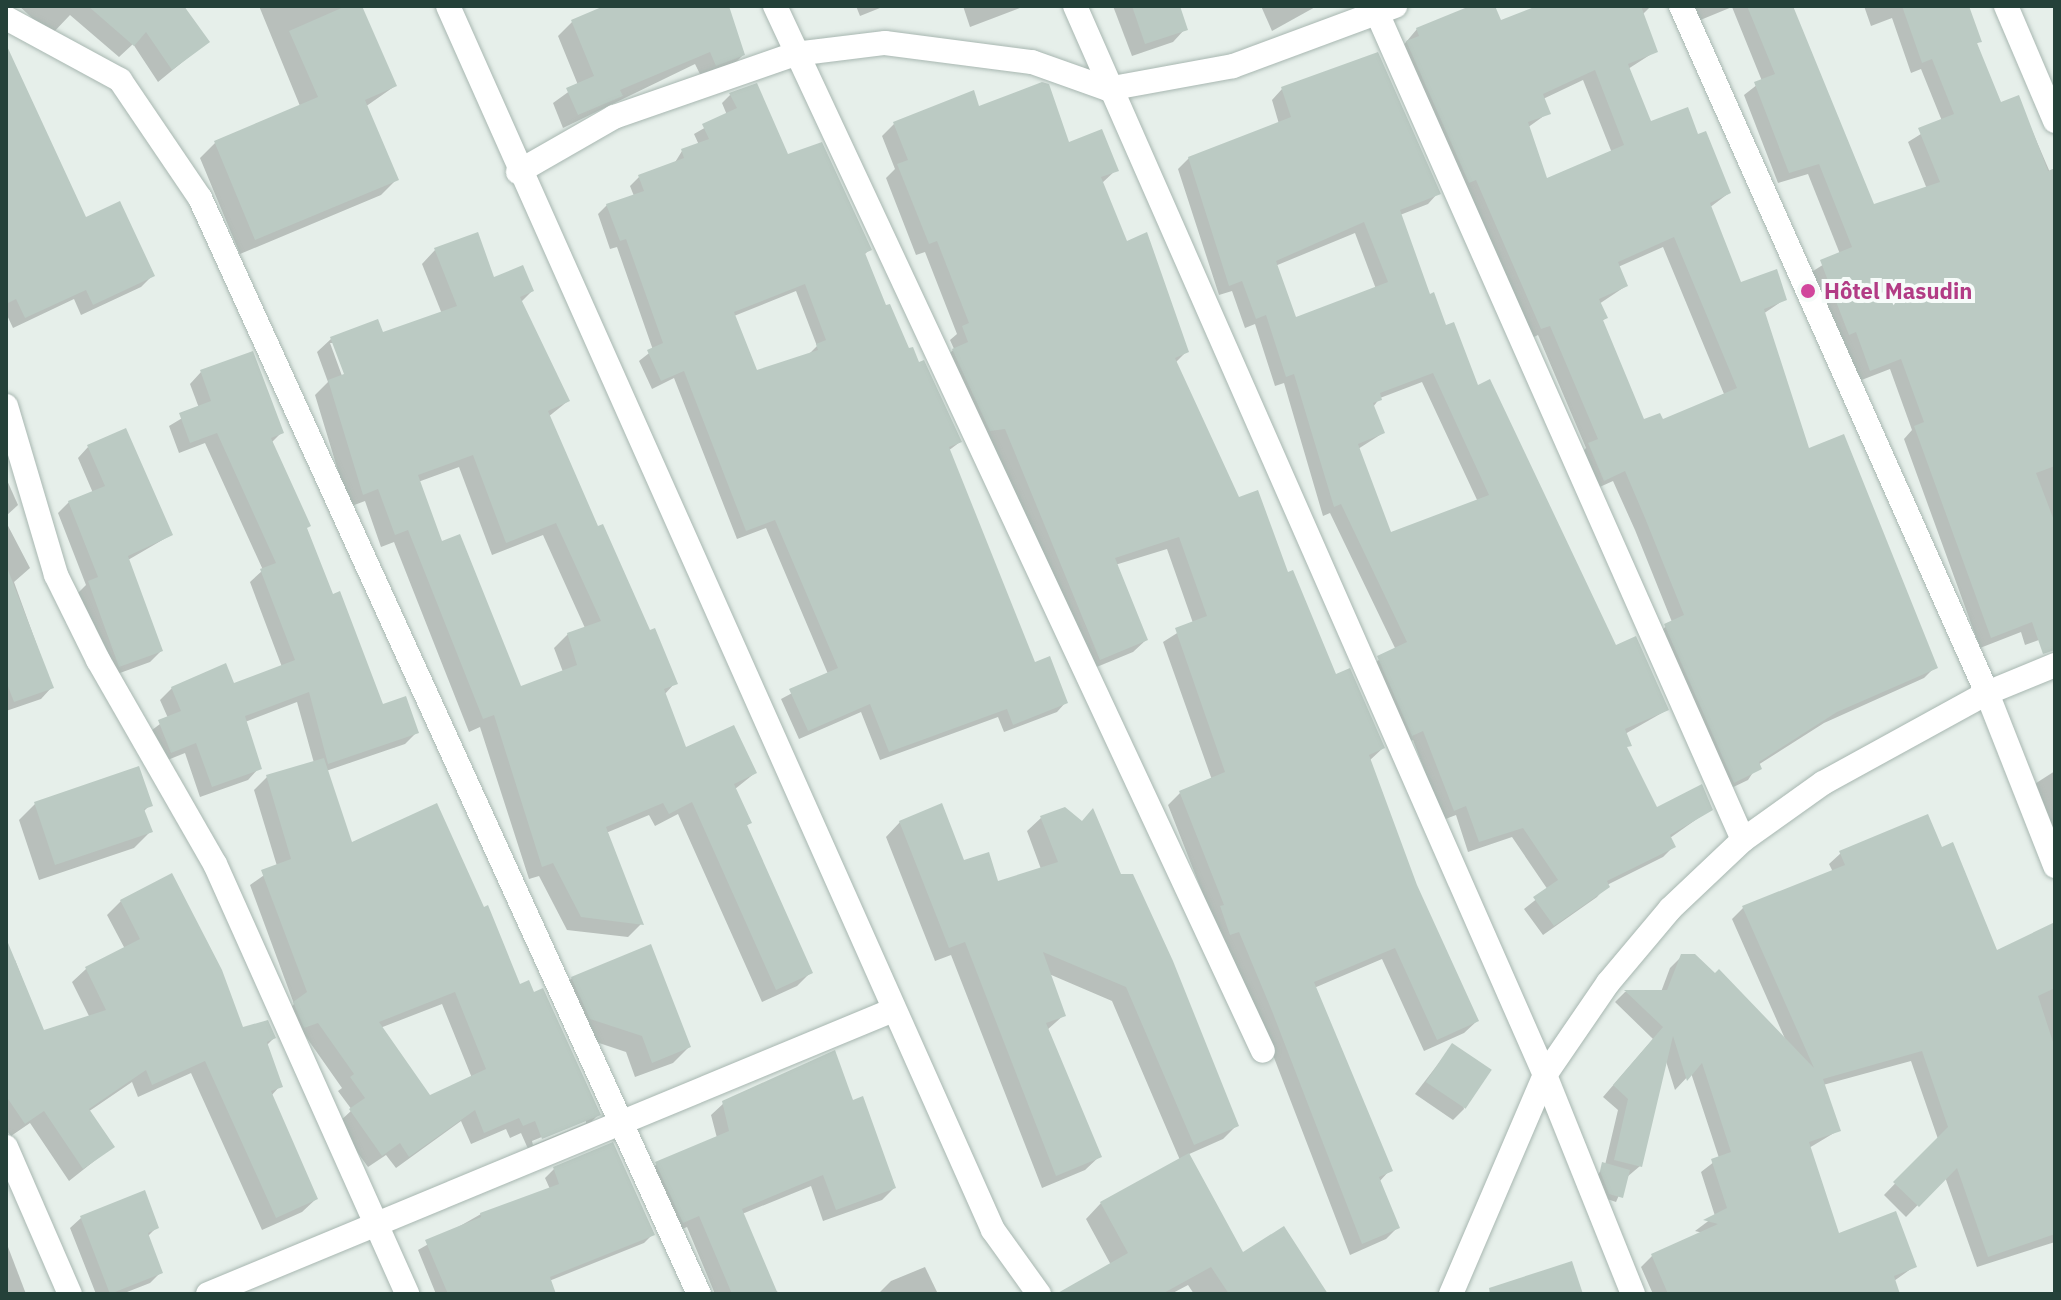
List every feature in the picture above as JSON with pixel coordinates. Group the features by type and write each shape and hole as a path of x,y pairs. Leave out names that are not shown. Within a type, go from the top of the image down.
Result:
{"street":[{"path":"448,6 518,172 993,1230 1039,1294"},
{"path":"775,6 1263,1051"},
{"path":"1075,6 1108,89 1545,1075 1633,1294"},
{"path":"1681,6 1987,693 2055,866"},
{"path":"2006,6 2055,121"},
{"path":"518,172 614,117 795,54 885,43 1032,62 1108,89 1233,66 1382,9 1743,840"},
{"path":"6,18 120,80 200,198 699,1294"},
{"path":"6,406 56,575 98,660 215,864 407,1294"},
{"path":"1451,1294 1545,1075 1608,983 1670,909 1743,840 1823,783 1987,693 2055,665"},
{"path":"208,1294 620,1120 893,1010"},
{"path":"6,1147 70,1294"}],"building":[{"path":"88,6 184,6 210,42 172,70 146,32 134,46"},
{"path":"346,6 362,6 397,86 365,100 399,180 255,240 214,141 318,97 289,31"},
{"path":"604,6 729,6 745,55 716,66 710,52 620,90 623,96 578,115 566,88 594,76 571,20"},
{"path":"1132,6 1180,6 1188,30 1145,44"},
{"path":"1470,6 1495,6 1501,20 1537,6 1641,6 1658,52 1628,64 1651,121 1688,107 1698,134 1706,131 1731,193 1710,203 1741,282 1777,269 1787,300 1764,309 1809,448 1844,434 1938,668 1837,712 1759,762 1762,769 1734,783 1664,624 1684,615 1645,518 1625,471 1604,481 1588,443 1598,439 1550,326 1541,329 1476,180 1469,183 1406,41 1419,36 1416,28","holes":["1595,70 1624,145 1547,178 1528,122 1551,114 1543,94","1674,237 1737,388 1663,419 1660,413 1644,419 1603,320 1608,318 1599,299 1628,286 1618,262"]},
{"path":"1747,6 1793,6 1874,204 1940,182 1918,128 1954,114 1932,59 1922,63 1902,6 1969,6 1982,42 1977,43 2001,102 2019,95 2048,171 2055,168 2055,466 2036,473 2055,523 2055,650 2043,654 2032,622 1991,638 1914,426 1924,422 1901,359 1870,371 1856,332 1849,335 1820,260 1852,247 1819,164 1789,173 1754,82 1775,74"},
{"path":"6,44 86,217 120,201 155,276 93,305 86,290 25,318 16,299 6,304"},
{"path":"1378,52 1441,194 1400,210 1430,294 1434,292 1446,325 1454,322 1478,385 1490,379 1616,645 1636,636 1669,710 1625,729 1632,746 1627,747 1657,807 1702,784 1713,810 1670,835 1676,847 1607,881 1610,887 1554,926 1533,897 1558,880 1523,828 1479,842 1466,806 1454,811 1423,731 1412,736 1377,656 1407,642 1341,504 1334,507 1294,374 1286,377 1266,315 1256,319 1242,281 1229,286 1188,157 1291,117 1281,87","holes":["1364,222 1388,282 1296,317 1276,261","1433,373 1489,495 1391,532 1358,444 1385,433 1373,403 1382,400 1380,393"]},
{"path":"1042,82 1049,84 1069,142 1102,129 1119,171 1101,177 1127,241 1147,232 1189,352 1175,358 1239,497 1258,490 1288,572 1293,570 1336,674 1350,668 1385,748 1369,755 1417,885 1479,1021 1437,1040 1395,948 1314,982 1393,1171 1379,1177 1400,1228 1362,1244 1239,932 1230,935 1220,906 1224,905 1179,791 1225,772 1175,628 1207,616 1179,537 1115,558 1148,640 1100,660 1005,429 990,431 952,349 968,342 962,326 969,323 937,241 929,244 897,164 908,160 893,122 974,90 979,106"},
{"path":"757,83 788,154 822,142 872,250 865,253 886,305 890,304 909,348 913,347 919,362 924,360 962,442 949,447 1035,662 1050,656 1068,703 1013,725 1007,709 889,752 870,704 808,731 789,689 838,668 775,520 746,531 684,371 661,381 647,350 663,343 626,239 620,241 606,204 644,191 638,175 684,158 681,149 709,139 702,124 737,108 729,93","holes":["805,284 826,340 816,344 818,350 757,370 734,312"]},
{"path":"478,232 494,277 523,265 534,291 520,297 570,401 548,411 598,526 603,524 650,630 655,628 678,684 664,689 686,747 734,725 757,773 734,784 752,823 747,825 813,973 776,990 692,802 669,814 663,803 606,827 644,925 581,917 553,863 542,867 494,715 483,719 408,530 395,535 378,489 363,495 328,380 344,374 330,337 378,319 383,332 457,306 434,248","holes":["473,455 506,543 556,523 601,621 567,633 577,665 521,686 460,534 442,541 418,475"]},
{"path":"253,351 284,433 271,438 311,526 307,528 333,594 340,591 383,704 406,696 419,733 328,764 309,692 245,716 262,769 212,787 196,743 171,753 158,720 181,711 171,687 226,663 234,683 295,660 260,569 276,563 217,433 190,443 179,413 211,401 200,370"},
{"path":"126,428 173,535 128,556 163,651 119,667 88,581 98,577 68,501 105,486 87,445"},
{"path":"6,565 54,688 14,702 6,681"},
{"path":"324,758 352,842 437,803 484,907 488,905 520,984 529,980 534,992 543,988 601,1115 542,1139 535,1121 523,1126 519,1118 484,1133 475,1110 409,1157 400,1143 382,1156 349,1109 365,1098 350,1077 354,1074 318,1023 304,1028 293,1002 307,992 261,870 291,859 266,775","holes":["455,992 486,1069 430,1095 379,1022"]},
{"path":"139,766 153,806 144,809 153,832 55,865 34,802"},
{"path":"942,803 964,860 989,852 998,881 1058,862 1040,816 1065,807 1082,821 1093,808 1121,874 1133,874 1173,961 1239,1126 1194,1145 1126,987 1043,952 1066,1016 1046,1023 1102,1157 1056,1176 965,942 949,948 899,821"},
{"path":"1928,814 1942,847 1953,842 1997,950 2055,922 2055,988 2038,996 2055,1048 2055,1234 1988,1257 1957,1168 1919,1207 1893,1182 1948,1127 1922,1051 1823,1079 1841,1131 1809,1142 1839,1233 1896,1211 1917,1267 1894,1276 1900,1294 1668,1294 1651,1254 1718,1224 1703,1220 1727,1208 1711,1159 1731,1152 1702,1063 1687,1081 1673,1036 1642,1167 1614,1160 1628,1099 1613,1085 1663,1027 1624,990 1667,990 1681,954 1695,954 1715,973 1719,969 1814,1068 1742,906 1845,865 1839,851"},
{"path":"172,873 222,970 243,1027 268,1020 276,1038 267,1042 283,1087 271,1091 318,1199 276,1218 205,1061 152,1085 146,1070 89,1109 115,1147 83,1169 44,1111 25,1124 6,1096 6,938 44,1030 106,1010 85,967 140,939 120,900"},
{"path":"651,944 691,1047 652,1063 642,1036 590,1019 571,977"},
{"path":"1452,1043 1492,1070 1466,1109 1426,1082"},
{"path":"835,1050 853,1100 863,1096 896,1188 836,1210 823,1175 742,1209 778,1294 732,1294 699,1216 683,1223 655,1162 729,1131 722,1101"},
{"path":"613,1142 655,1235 550,1277 556,1294 448,1294 425,1240 481,1217 480,1213 559,1184 553,1167"},
{"path":"1189,1153 1243,1252 1284,1226 1328,1294 1229,1294 1211,1267 1162,1294 1056,1294 1128,1253 1100,1202"},
{"path":"1602,1162 1630,1170 1623,1198 1609,1194 1600,1171"},
{"path":"145,1190 159,1228 148,1233 163,1273 110,1294 80,1216"},
{"path":"1572,1261 1583,1294 1490,1294 1489,1288"}],"place":[{"name":"Hôtel Masudin","path":"1808,291"}]}
